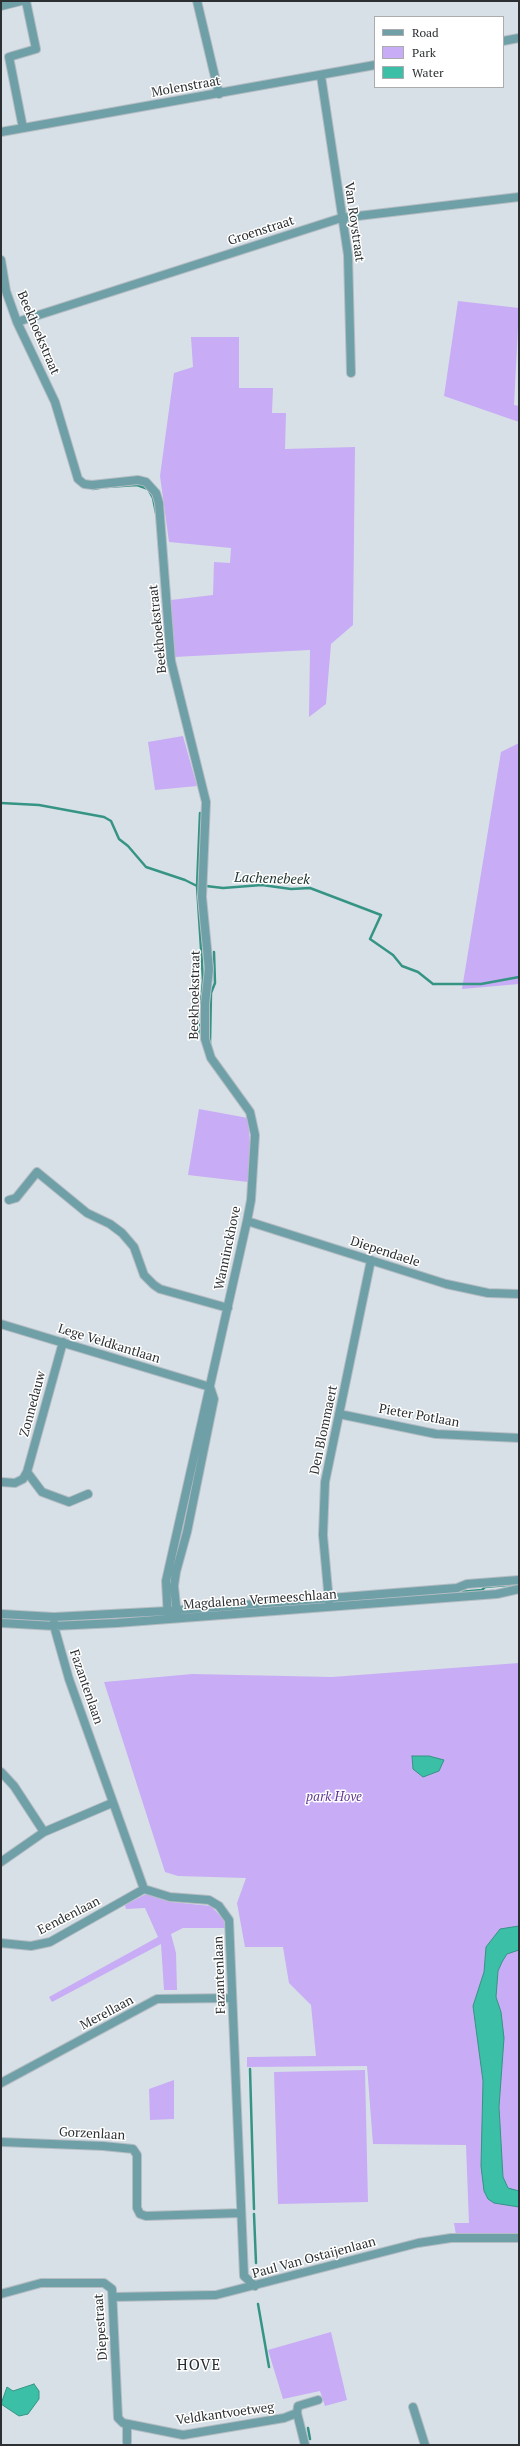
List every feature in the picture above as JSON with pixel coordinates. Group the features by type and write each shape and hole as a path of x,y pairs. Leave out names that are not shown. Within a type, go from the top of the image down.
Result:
{"street":[{"path":"1,6 20,1"},
{"path":"23,128 5,57 36,49 26,1"},
{"path":"197,1 219,94"},
{"path":"504,41 519,38"},
{"name":"Molenstraat","path":"1,132 321,76 374,65"},
{"name":"Van Roystraat","path":"321,76 348,255 351,373"},
{"name":"Groenstraat","path":"17,322 342,218 519,197"},
{"name":"Beekhoekstraat","path":"1,260 6,291 17,322 55,402 78,479 84,484 92,485 138,480 151,485 158,498 171,660 206,802 202,898 209,970 205,1004 205,1039 211,1058 250,1112"},
{"name":"Wanninckhove","path":"172,1614 168,1574 247,1221 250,1200 254,1135 250,1112"},
{"path":"9,1200 16,1198 37,1172 87,1213 110,1224 125,1236 134,1247 144,1275 154,1285 160,1289 228,1308"},
{"name":"Diependaele","path":"247,1221 462,1288 500,1294 519,1294"},
{"name":"Den Blommaert","path":"329,1607 323,1502 339,1414 371,1260"},
{"name":"Lege Veldkantlaan","path":"1,1324 210,1387"},
{"name":"Zonnedauw","path":"27,1472 62,1342"},
{"name":"Pieter Potlaan","path":"339,1414 436,1434 519,1438"},
{"path":"1,1482 15,1483 22,1479 27,1472 42,1492 69,1502 88,1494"},
{"name":"Magdalena Vermeeschlaan","path":"1,1623 54,1626 328,1598 457,1588 467,1584 519,1580"},
{"name":"Magdalena Vermeeschlaan","path":"1,1614 54,1617 172,1614 329,1607 497,1594 519,1589"},
{"name":"Fazantenlaan","path":"54,1617 54,1626 69,1679 112,1803 144,1889 170,1897 209,1900 222,1908 229,1920 232,1938 232,1998 244,2276 255,2286"},
{"path":"1,1772 14,1786 44,1832"},
{"path":"1,1862 44,1832 112,1803"},
{"name":"Eendenlaan","path":"1,1943 31,1946 50,1942 144,1889"},
{"name":"Merellaan","path":"1,2083 157,1999 232,1998"},
{"name":"Gorzenlaan","path":"1,2142 104,2146 133,2149 137,2155 137,2208 140,2214 146,2216 241,2213"},
{"name":"Paul Van Ostaijenlaan","path":"114,2297 216,2295 418,2243 451,2238 519,2238"},
{"name":"Diepestraat","path":"1,2294 41,2283 104,2283 112,2289 114,2297 118,2418 120,2422 127,2425"},
{"name":"Veldkantvoetweg","path":"127,2425 183,2435 284,2418 297,2413 298,2406 318,2400"},
{"path":"413,2407 425,2445"},
{"path":"297,2413 306,2445"},
{"path":"126,2442 127,2425"}],"green space":[{"path":"458,301 519,308 514,405 519,406 519,422 444,396"},
{"path":"191,337 239,337 239,388 273,388 272,413 286,413 285,449 355,447 353,625 331,644 326,704 309,717 310,650 174,657 171,600 213,595 214,562 230,563 231,548 169,542 160,476 174,373 193,367"},
{"path":"183,736 197,786 155,790 148,742"},
{"path":"519,743 519,984 462,989 501,752"},
{"path":"199,1109 248,1118 250,1143 248,1182 188,1175"},
{"name":"park Hove","path":"519,1663 519,2236 456,2235 454,2223 469,2223 466,2145 373,2144 367,2066 247,2067 247,2057 316,2056 311,2005 289,1983 283,1947 245,1947 237,1903 246,1878 178,1876 165,1872 104,1682 192,1674 332,1677"},
{"path":"146,1894 171,1902 211,1906 223,1919 226,1928 183,1928 171,1934 176,1953 177,1990 164,1990 161,1944 52,2002 49,1997 158,1937 145,1908 126,1909 125,1905"},
{"path":"365,2070 368,2202 278,2204 274,2072"},
{"path":"174,2080 174,2119 150,2120 149,2089"},
{"path":"331,2332 347,2400 325,2406 320,2391 283,2399 268,2350"}],"water":[{"path":"412,1756 429,1756 444,1760 439,1771 423,1777 413,1769"},
{"path":"519,1926 519,1950 507,1954 502,1962 498,1971 496,1997 501,2012 504,2038 499,2107 503,2177 508,2188 519,2191 519,2207 494,2203 488,2199 484,2191 481,2166 483,2081 473,2006 484,1972 486,1947 500,1929"},
{"path":"34,2384 39,2391 39,2399 28,2414 19,2416 1,2404 7,2387 13,2391"}],"waterway":[{"path":"106,487 137,485 148,489 153,498 156,513"},
{"path":"93,489 99,488"},
{"path":"1,803 39,805 104,817 111,821 119,839 128,846 146,867 185,880 197,886"},
{"path":"198,1037 203,980 197,886 200,813"},
{"name":"Lachenebeek","path":"206,886 223,888 262,885 291,889 310,888 381,915 370,939 393,955 402,966 418,972 433,984 481,984 519,977"},
{"path":"210,1043 211,993 215,983 214,952"},
{"path":"379,1599 482,1590 485,1587 519,1584"},
{"path":"1,1619 29,1621"},
{"path":"250,2069 254,2209"},
{"path":"254,2214 256,2263"},
{"path":"258,2304 269,2367"},
{"path":"308,2428 310,2439"}],"district":[{"name":"HOVE","path":"199,2366"}]}
